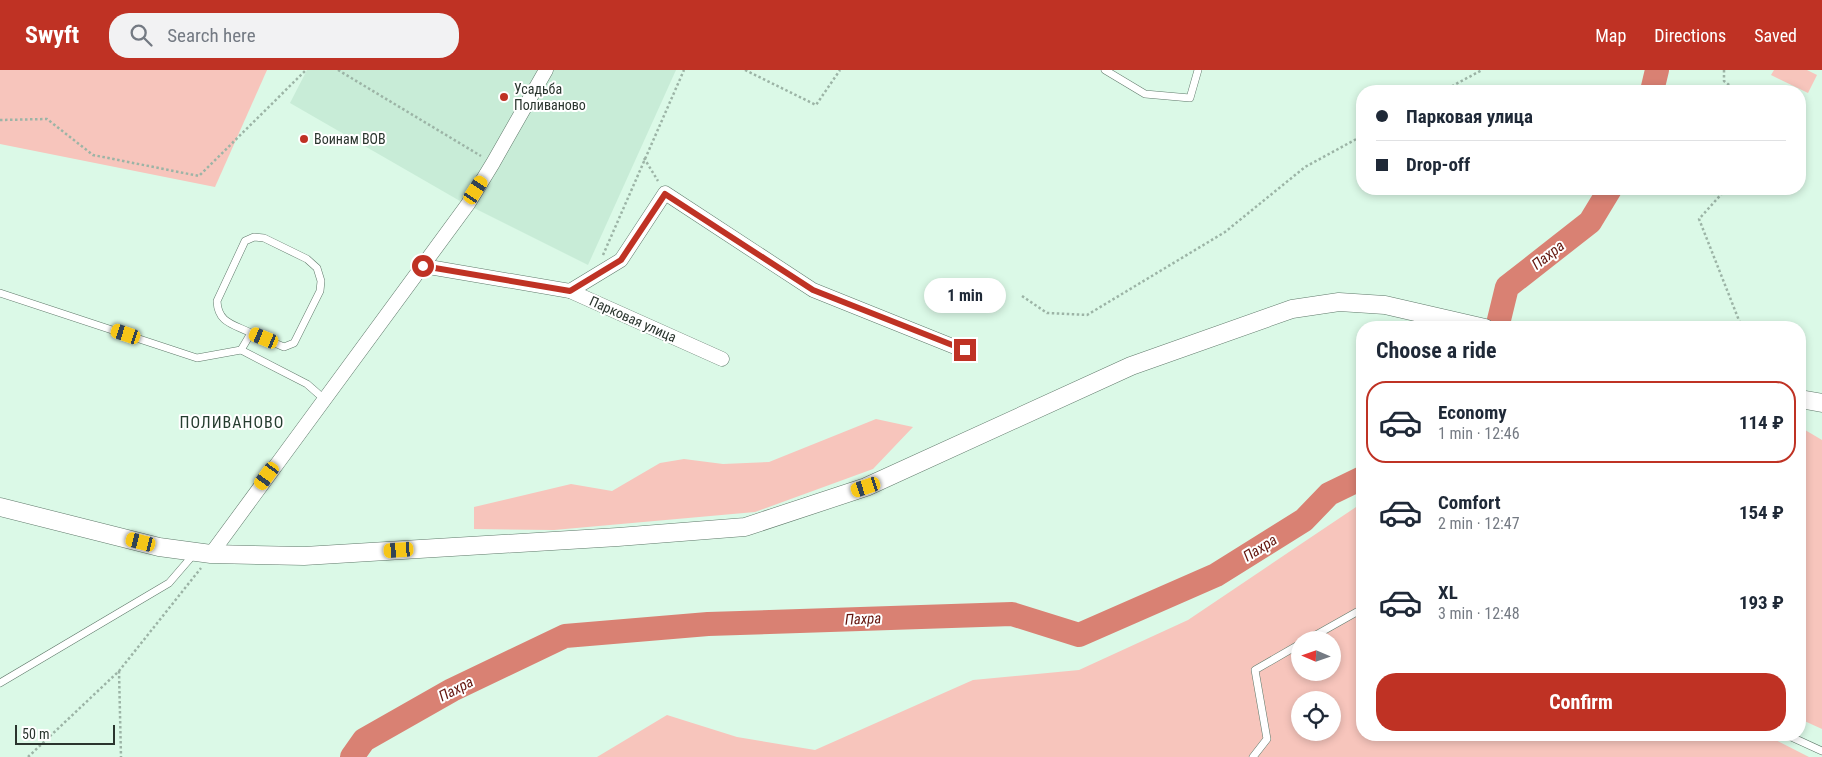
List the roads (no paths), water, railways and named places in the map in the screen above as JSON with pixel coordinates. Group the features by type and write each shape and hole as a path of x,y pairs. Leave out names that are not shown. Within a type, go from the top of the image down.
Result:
{"street":[{"path":"203,554 423,266 494,163 546,70"},
{"path":"570,291 621,260 665,194 813,290 965,350"},
{"name":"Парковая улица","path":"423,266 570,291 722,358"},
{"path":"0,507 159,547 203,554 304,556 618,537 745,527 866,487 1131,366 1292,309 1339,302 1386,305 1455,321"},
{"path":"1806,400 1822,404"}],"lane":[{"path":"1105,70 1145,94 1190,98 1198,70"},
{"path":"264,238 307,259 317,268 321,281 320,291 294,343 284,347 251,333 221,318 217,312 217,301 245,241 264,238"},
{"path":"0,293 198,358 242,350 307,384 323,398"},
{"path":"242,350 251,333"},
{"path":"0,684 169,583 203,554"},
{"path":"1322,631 1356,611"},
{"path":"1253,757 1267,739 1255,670 1291,649"},
{"path":"1800,741 1822,751"}],"waterway":[{"name":"Пахра","path":"1653,85 1657,70"},
{"name":"Пахра","path":"1499,321 1507,287 1590,222 1606,195"},
{"name":"Пахра","path":"352,757 364,740 452,690 565,636 708,624 1012,614 1079,635 1216,575 1304,520 1329,494 1356,481"}],"place":[{"name":"Усадьба Поливаново","path":"504,97"},
{"name":"Воинам ВОВ","path":"304,139"}],"district":[{"name":"ПОЛИВАНОВО","path":"232,422"}]}
